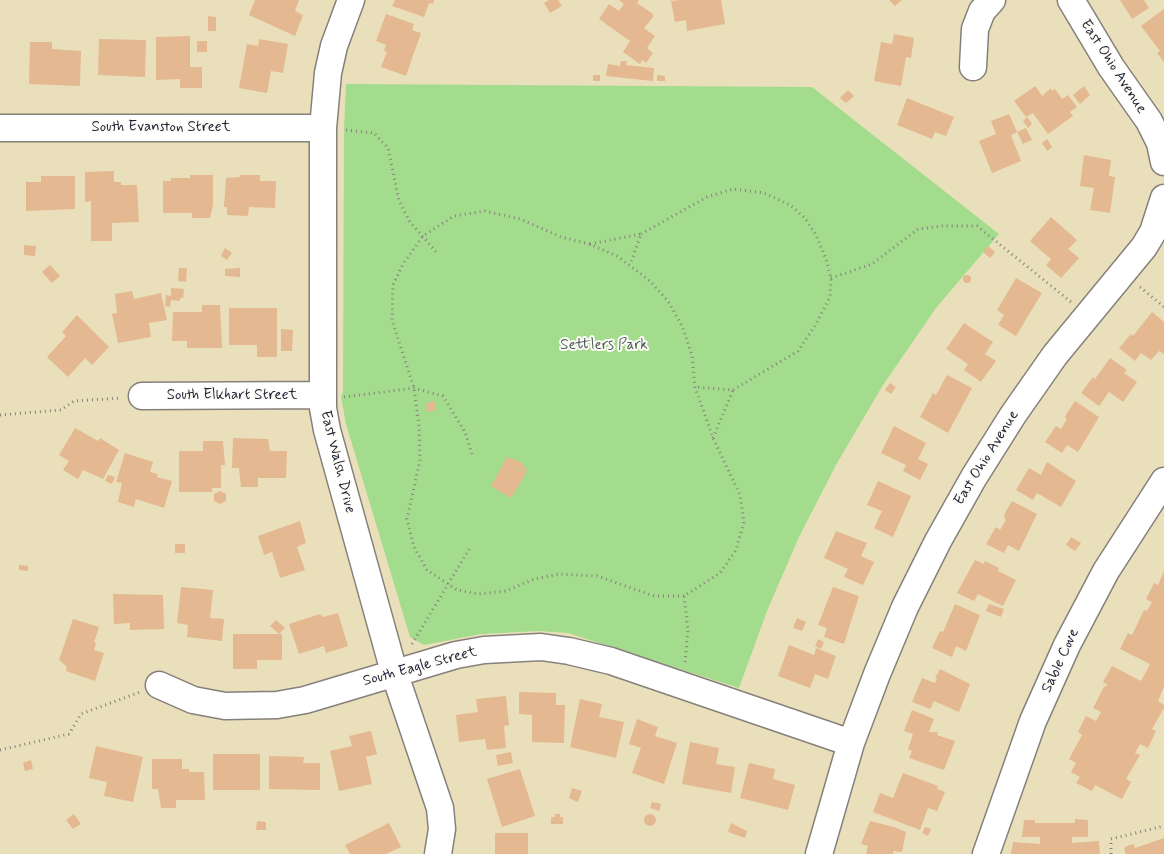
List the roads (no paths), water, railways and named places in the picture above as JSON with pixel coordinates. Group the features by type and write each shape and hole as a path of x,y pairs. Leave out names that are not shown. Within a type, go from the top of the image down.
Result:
{"street":[{"name":"East Walsh Drive","path":"351,0 334,46 328,73 333,129 332,396 327,430 394,672 440,808 442,830 438,854"},
{"path":"973,67 975,29 982,11 992,0"},
{"name":"East Ohio Avenue","path":"1071,0 1111,67 1149,122 1160,143 1164,162"},
{"name":"South Evanston Street","path":"0,128 333,129"},
{"name":"East Ohio Avenue","path":"819,854 851,743 894,632 938,541 974,477 1013,415 1087,315 1144,247 1153,232 1164,198"},
{"name":"South Elkhart Street","path":"142,396 332,396"},
{"name":"Sable Cove","path":"986,854 1033,721 1067,645 1106,571 1164,481"},
{"name":"South Eagle Street","path":"159,685 193,700 225,706 277,705 305,700 394,672 484,650 541,647 569,651 610,661 851,743"}],"park label":[{"name":"Settlers Park","path":"604,346"}]}
